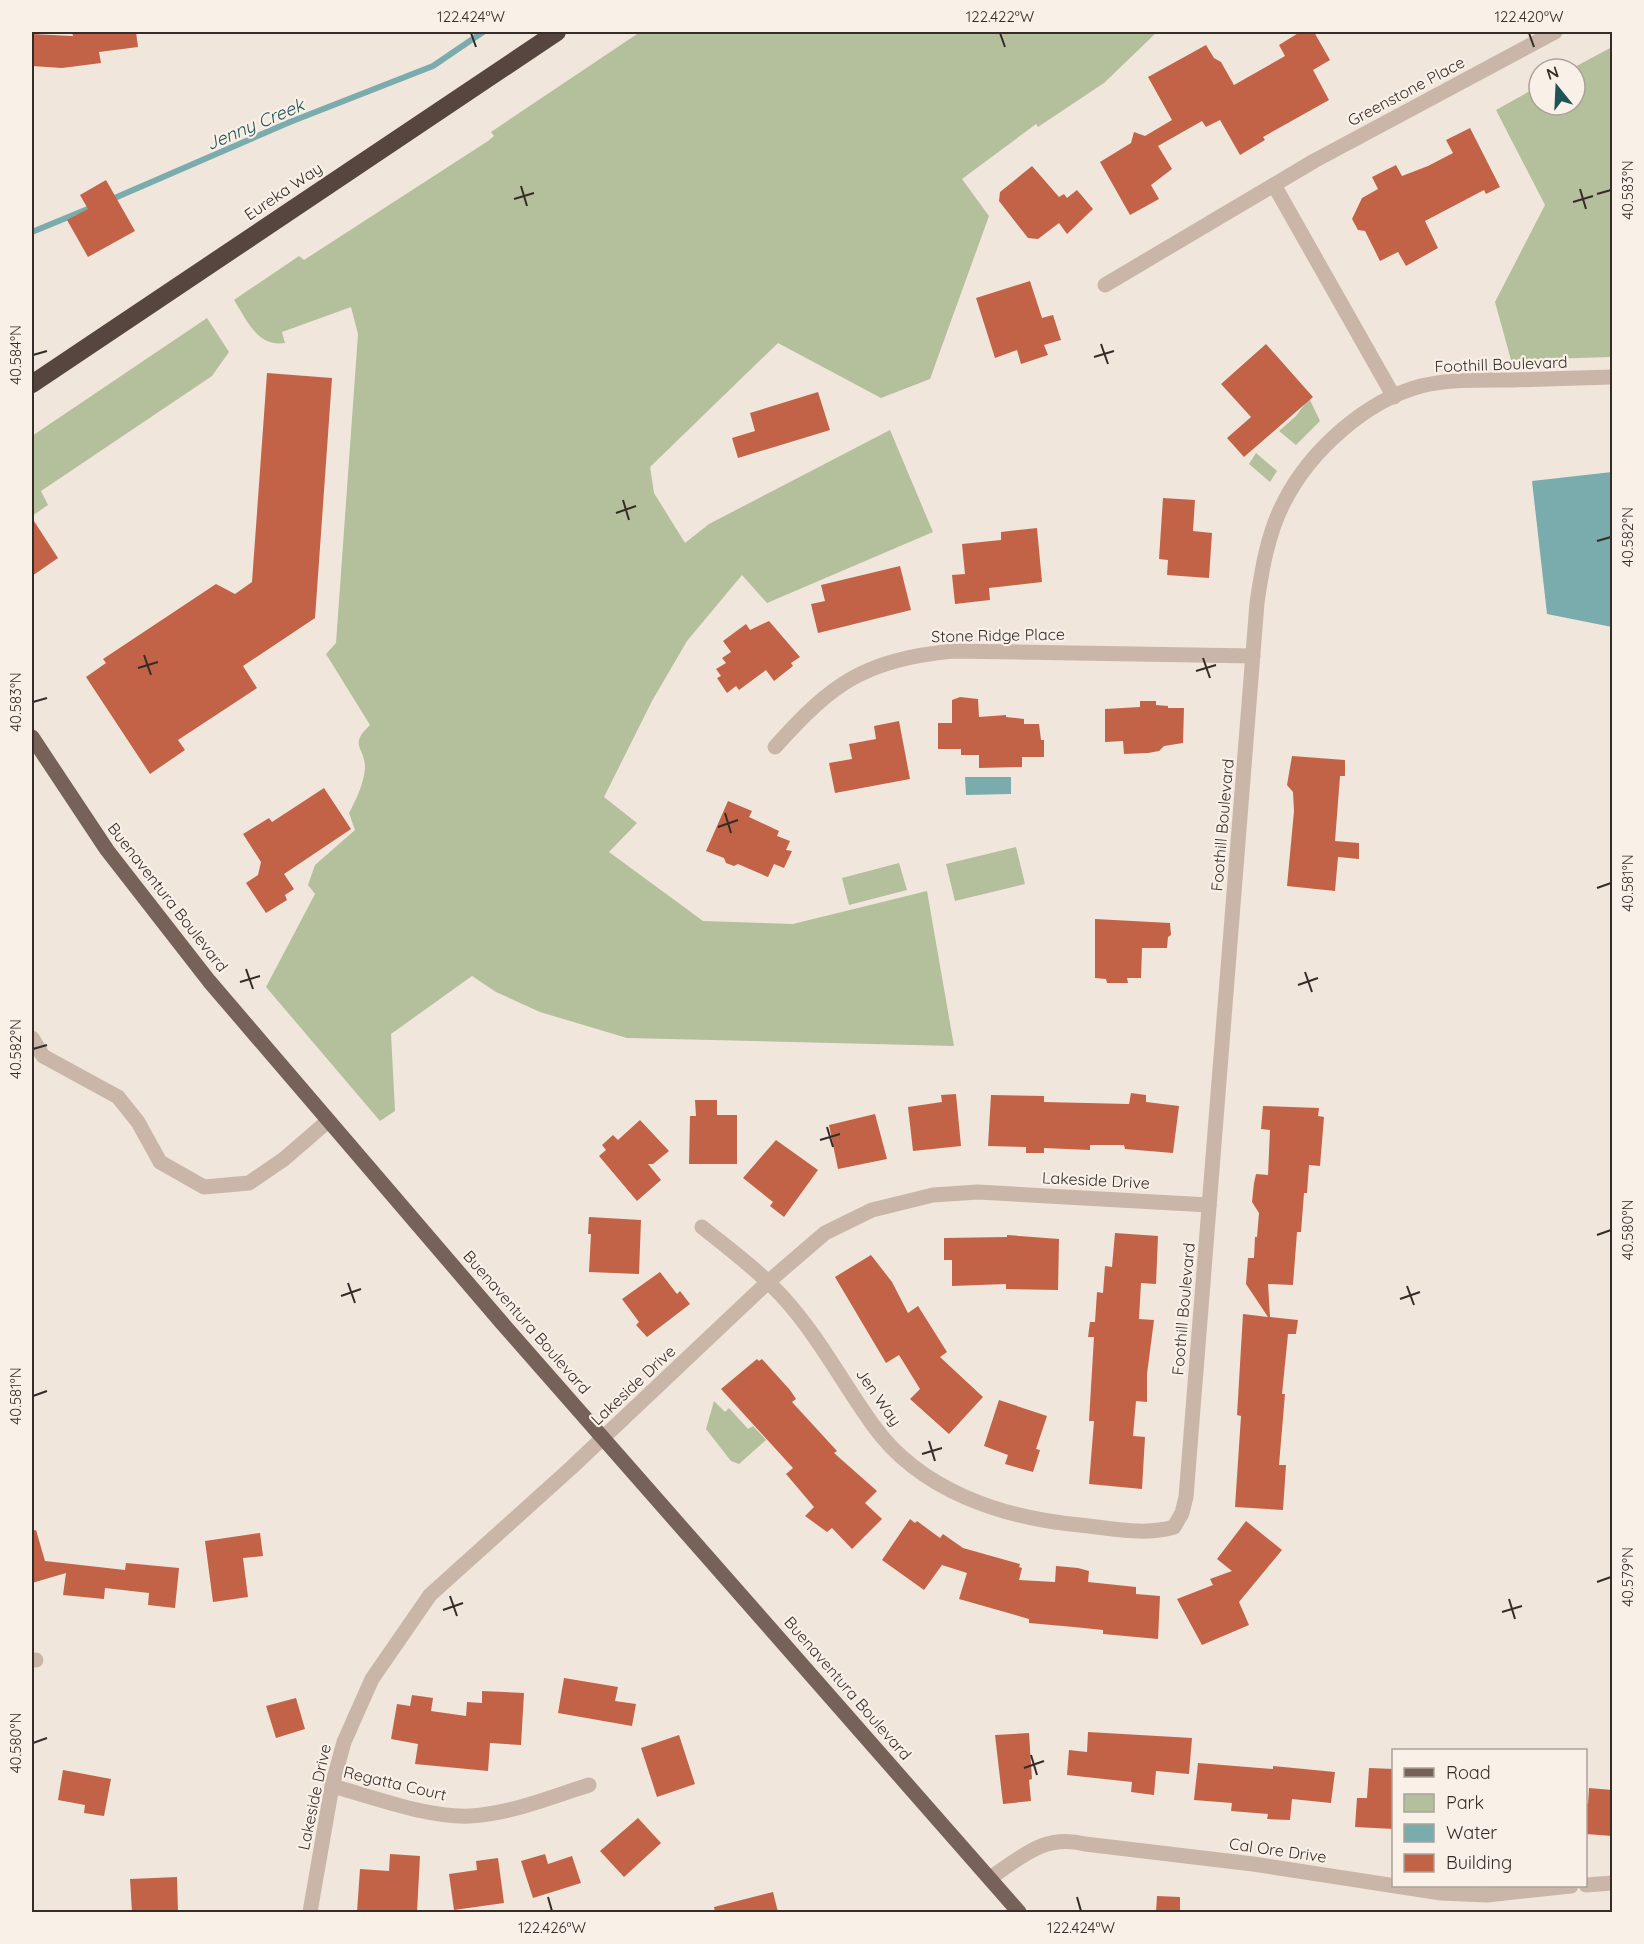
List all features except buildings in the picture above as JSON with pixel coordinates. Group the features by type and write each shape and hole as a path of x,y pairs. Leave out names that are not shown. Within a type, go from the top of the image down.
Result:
{"highway":[{"name":"Eureka Way","path":"32,384 553,32"}],"main road":[{"name":"Buenaventura Boulevard","path":"32,737 107,850 148,904 328,1121 1019,1912"}],"street":[{"name":"Greenstone Place","path":"1105,285 1274,185 1555,32"},
{"path":"1274,185 1394,397"},
{"name":"Foothill Boulevard","path":"1174,1527 1182,1513 1186,1497 1257,603 1264,558 1284,502 1300,475 1335,437 1373,407 1421,386 1465,381 1612,378"},
{"name":"Stone Ridge Place","path":"775,747 799,720 837,687 878,665 905,658 953,651 1253,656"},
{"path":"32,1038 43,1056 118,1097 138,1122 160,1162 204,1187 249,1183 284,1158 328,1121"},
{"name":"Lakeside Drive","path":"310,1912 332,1786 344,1742 372,1679 430,1595 604,1437 768,1282 825,1233 846,1221 882,1206 933,1195 978,1192 1209,1205"},
{"name":"Jen Way","path":"702,1227 768,1282 828,1355 874,1427 909,1462 941,1483 982,1506 1019,1517 1149,1532 1174,1527"},
{"name":"Regatta Court","path":"332,1786 441,1814 469,1816 504,1812 589,1785"},
{"name":"Cal Ore Drive","path":"990,1878 1032,1851 1065,1839 1085,1844 1253,1864 1392,1885"},
{"path":"1587,1885 1612,1883"},
{"name":"Cal Ore Drive","path":"1402,1887 1441,1893 1487,1895 1562,1887"}],"green space":[{"path":"640,32 1157,32 1104,83 1038,127 1036,124 962,179 989,216 930,379 881,398 778,343 650,467 654,493 685,543 709,524 890,430 933,532 767,603 742,575 687,641 652,701 604,797 637,823 609,852 703,921 793,924 927,891 954,1046 627,1038 540,1012 496,992 472,976 391,1034 395,1111 380,1121 266,987 315,894 308,885 315,865 355,830 349,813 359,791 365,768 359,742 363,732 370,725 326,654 336,643 358,334 351,307 282,332 285,343 267,341 248,323 234,300 299,256 304,260 488,141 494,136 491,132"},
{"path":"1612,47 1612,357 1511,360 1495,302 1545,205 1496,110 1527,93 1527,117 1587,117 1587,60"},
{"path":"207,318 229,352 212,376 41,491 48,505 32,516 32,436"},
{"path":"1309,398 1320,421 1296,445 1279,431 1296,416"},
{"path":"1256,453 1277,471 1270,482 1249,464"},
{"path":"1016,847 1025,884 955,901 946,864"},
{"path":"899,863 907,890 849,905 842,878"},
{"path":"714,1401 725,1412 729,1408 748,1429 753,1426 766,1440 739,1464 731,1461 706,1429"}],"water":[{"path":"1612,472 1612,627 1547,614 1532,481"},
{"path":"965,777 1011,777 1011,794 966,795"}],"waterway":[{"name":"Jenny Creek","path":"110,200 290,122 433,66 483,32"},
{"name":"Jenny Creek","path":"32,232 95,206"}]}
